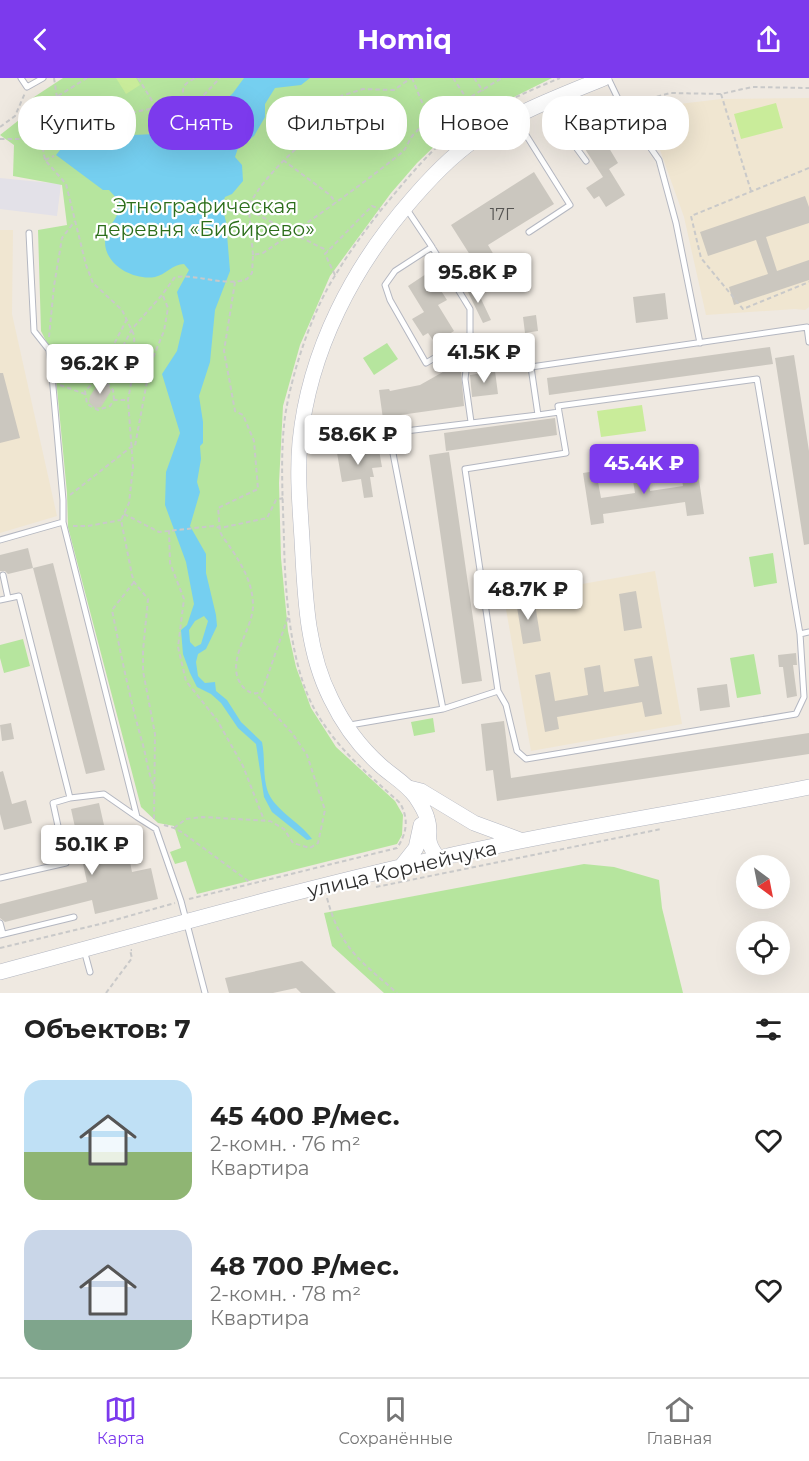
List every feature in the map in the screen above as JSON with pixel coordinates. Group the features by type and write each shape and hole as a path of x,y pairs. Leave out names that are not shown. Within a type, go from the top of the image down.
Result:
{"street":[{"path":"563,96 606,78"},
{"path":"438,858 430,848 428,819 410,788 380,765 346,725 330,697 311,641 299,499 300,442 310,386 323,345 341,301 371,251 405,207 424,185 462,150"},
{"name":"улица Корнейчука","path":"0,972 438,858 809,787"},
{"path":"410,788 421,791 474,823 523,841"},
{"path":"401,867 416,848 422,820 422,807"},
{"path":"466,852 477,843 478,832 474,823"}],"lane":[{"path":"21,78 27,87 43,78"},
{"path":"606,78 616,96"},
{"path":"529,232 570,205 530,141"},
{"path":"578,150 586,161"},
{"path":"652,150 659,160 676,223 700,343"},
{"path":"405,207 470,309 470,337 465,379 471,422"},
{"path":"29,233 34,331 49,350 63,500 63,524 137,817"},
{"path":"432,247 395,271 385,285 390,300 426,363 470,337"},
{"path":"538,415 531,367 807,327 809,342"},
{"path":"757,379 800,633 804,697 795,714 526,759 517,752 506,705 498,691 465,469 566,453 558,406 757,379"},
{"path":"443,709 389,433 559,412"},
{"path":"0,540 63,524"},
{"path":"3,576 8,598"},
{"path":"0,600 19,596 70,798"},
{"path":"800,633 809,632"},
{"path":"346,725 443,709 498,691"},
{"path":"0,878 66,863 53,803 70,798 104,794 156,829 181,901 205,993"},
{"path":"0,923 2,934 74,917"},
{"path":"84,950 90,972"}],"path":[{"path":"54,78 58,96 87,78"},
{"path":"138,78 149,96"},
{"path":"184,96 183,86 186,82 196,78"},
{"path":"203,96 220,78"},
{"path":"127,319 111,350 119,354 132,329 175,277 234,282 247,279 252,273 253,255 249,210 247,209 257,189 283,160 311,137 316,119 341,96 363,89 394,90 411,78 419,96"},
{"path":"453,78 465,96"},
{"path":"474,78 483,91"},
{"path":"473,96 502,78"},
{"path":"550,82 552,78"},
{"path":"521,96 560,78"},
{"path":"0,127 15,116 27,87"},
{"path":"660,96 670,93 721,94 752,87 809,88"},
{"path":"721,94 751,191"},
{"path":"253,255 263,253 336,203 404,151 412,136 419,130"},
{"path":"0,139 18,139"},
{"path":"43,150 45,160 66,184 93,283 114,301 127,319 136,346 128,400 133,467 129,503 121,519 135,582 148,599 143,671 155,734 154,823 174,828 251,883"},
{"path":"0,948 397,848 404,838 405,813 400,803 339,746 314,708 296,656 284,564 282,498 285,426 291,387 304,344 335,275 381,210 419,165 435,150"},
{"path":"45,160 54,156"},
{"path":"283,160 330,195 336,203"},
{"path":"809,168 691,216 701,258 743,309 809,282"},
{"path":"335,275 325,254 372,206 381,210"},
{"path":"249,210 328,251"},
{"path":"49,350 54,286 62,238 75,221"},
{"path":"174,828 186,819 203,817 270,821 284,829 293,843 310,848 318,843 325,810 307,755 292,733 256,694 244,688 238,677 237,660 240,644 253,606 249,579 220,532 218,508 258,489 254,441 243,415 235,411 224,351 234,282"},
{"path":"63,500 135,446 150,365 164,332 168,308 162,295"},
{"path":"101,381 115,352"},
{"path":"101,381 106,382 113,390 114,400 105,410 98,410 87,404 85,394 89,385 101,381"},
{"path":"60,385 85,394"},
{"path":"114,400 128,400"},
{"path":"124,514 159,532 213,526 220,528 267,518 276,500 282,498"},
{"path":"63,524 88,526 121,519"},
{"path":"169,531 170,563 184,599 178,647 186,681 217,720 243,766 265,821"},
{"path":"135,582 112,610 130,702 144,749 147,771 154,785"},
{"path":"256,694 262,692 289,613"},
{"path":"377,887 662,829"},
{"path":"327,898 338,933 345,944 373,973 398,993"},
{"path":"106,993 132,958 130,950 140,948"}],"shaded area":[{"path":"809,98 809,307 805,310 706,315 684,217 660,150 689,150 689,103 721,99"},
{"path":"0,178 61,184 57,216 0,209"},
{"path":"0,230 13,230 12,314 57,516 0,533"},
{"path":"655,571 682,724 531,751 504,598"}],"green space":[{"name":"Этнографическая деревня «Бибирево»","path":"63,78 552,78 516,96 419,96 419,150 430,150 391,193 330,276 300,345 283,406 279,483 281,558 288,631 296,667 311,708 336,747 395,801 403,815 402,835 397,844 197,894 186,861 175,864 170,852 181,848 174,826 158,823 141,807 68,527 54,357 41,331 38,230 67,225 62,185 13,176 14,145 0,135 18,121 18,150 136,150 136,96 36,96"},
{"path":"116,78 136,78 140,85 126,94"},
{"path":"776,103 783,128 741,139 734,114"},
{"path":"387,343 398,359 374,375 363,358"},
{"path":"642,405 646,431 601,437 597,411"},
{"path":"773,553 777,583 754,587 749,557"},
{"path":"23,639 30,666 4,673 0,658 0,645"},
{"path":"754,654 761,694 737,698 730,658"},
{"path":"433,718 435,732 414,736 411,722"},
{"path":"584,864 614,867 659,880 662,908 683,993 384,993 332,946 324,913"}],"water":[{"path":"244,78 310,78 301,85 275,88 270,96 266,96 265,117 254,136 254,96 230,96"},
{"path":"148,134 148,150 237,150 235,157 242,165 243,181 232,194 225,197 222,206 226,222 230,271 215,310 210,362 199,396 203,422 203,443 200,446 201,459 197,482 200,492 190,526 206,554 206,573 217,626 206,649 198,654 196,662 198,676 205,683 215,682 216,691 227,700 241,722 262,742 265,780 273,801 312,839 307,840 272,812 264,797 256,744 238,728 221,703 211,694 197,687 183,654 181,630 187,625 194,604 186,562 165,505 166,472 180,433 162,374 177,351 184,321 177,292 189,270 184,264 180,264 159,276 146,277 128,273 119,268 107,254 105,245 107,232 117,215 119,201 109,190 103,190 56,155 60,150 136,150 136,135","holes":["204,616 208,621 201,644 195,647 190,642 189,630 195,621"]}],"building":[{"path":"586,150 610,150 618,163 609,169 625,195 606,207 599,196 594,199 586,188 603,177"},
{"path":"534,172 554,204 488,245 500,265 473,282 469,275 479,269 451,225"},
{"path":"805,196 809,207 809,223 766,237 777,271 809,260 809,280 734,305 729,287 768,274 756,240 708,256 700,232"},
{"path":"429,272 447,300 438,305 454,331 435,343 428,333 423,336 412,319 424,312 408,286"},
{"path":"474,284 491,320 483,323 466,288"},
{"path":"665,293 668,319 636,323 633,297"},
{"path":"536,315 538,331 525,333 523,317"},
{"path":"770,347 773,364 549,395 547,378"},
{"path":"514,353 516,368 508,369 506,354"},
{"path":"794,355 809,451 809,544 804,545 775,358"},
{"path":"457,364 461,372 464,406 383,419 379,390 389,389 390,391 420,385"},
{"path":"495,371 498,394 472,397 470,375"},
{"path":"0,373 3,373 20,438 0,443"},
{"path":"103,382 109,386 111,391 101,407 95,408 89,402 90,396 98,384"},
{"path":"555,418 557,435 446,451 444,433"},
{"path":"355,444 357,454 379,450 382,467 372,468 374,477 370,477 373,497 364,498 361,479 342,482 336,447"},
{"path":"449,452 482,681 462,684 429,455"},
{"path":"647,466 650,491 683,486 680,468 697,466 704,514 687,516 685,502 603,514 604,523 591,525 583,473 596,471 601,498 635,493 631,468"},
{"path":"28,548 33,568 8,574 0,571 0,555"},
{"path":"53,563 105,770 86,774 33,568"},
{"path":"636,591 642,628 624,631 619,594"},
{"path":"577,592 580,606 562,609 560,595"},
{"path":"534,598 541,641 523,644 516,601"},
{"path":"796,653 797,665 793,665 797,696 787,698 783,667 779,667 778,655"},
{"path":"652,656 662,714 645,717 642,702 557,717 559,729 545,732 535,675 550,672 555,701 588,695 584,668 600,665 604,692 639,686 634,659"},
{"path":"727,684 730,707 700,711 697,688"},
{"path":"504,721 511,778 809,733 809,754 497,801 493,770 486,771 481,724"},
{"path":"11,723 14,739 2,741 0,725"},
{"path":"3,771 12,804 26,800 32,823 4,830 0,814 0,772"},
{"path":"99,803 111,856 128,852 132,872 151,868 158,899 95,914 92,900 5,922 0,918 0,904 87,882 71,809"},
{"path":"302,961 336,993 301,993 296,988 273,993 229,993 225,978"}]}
